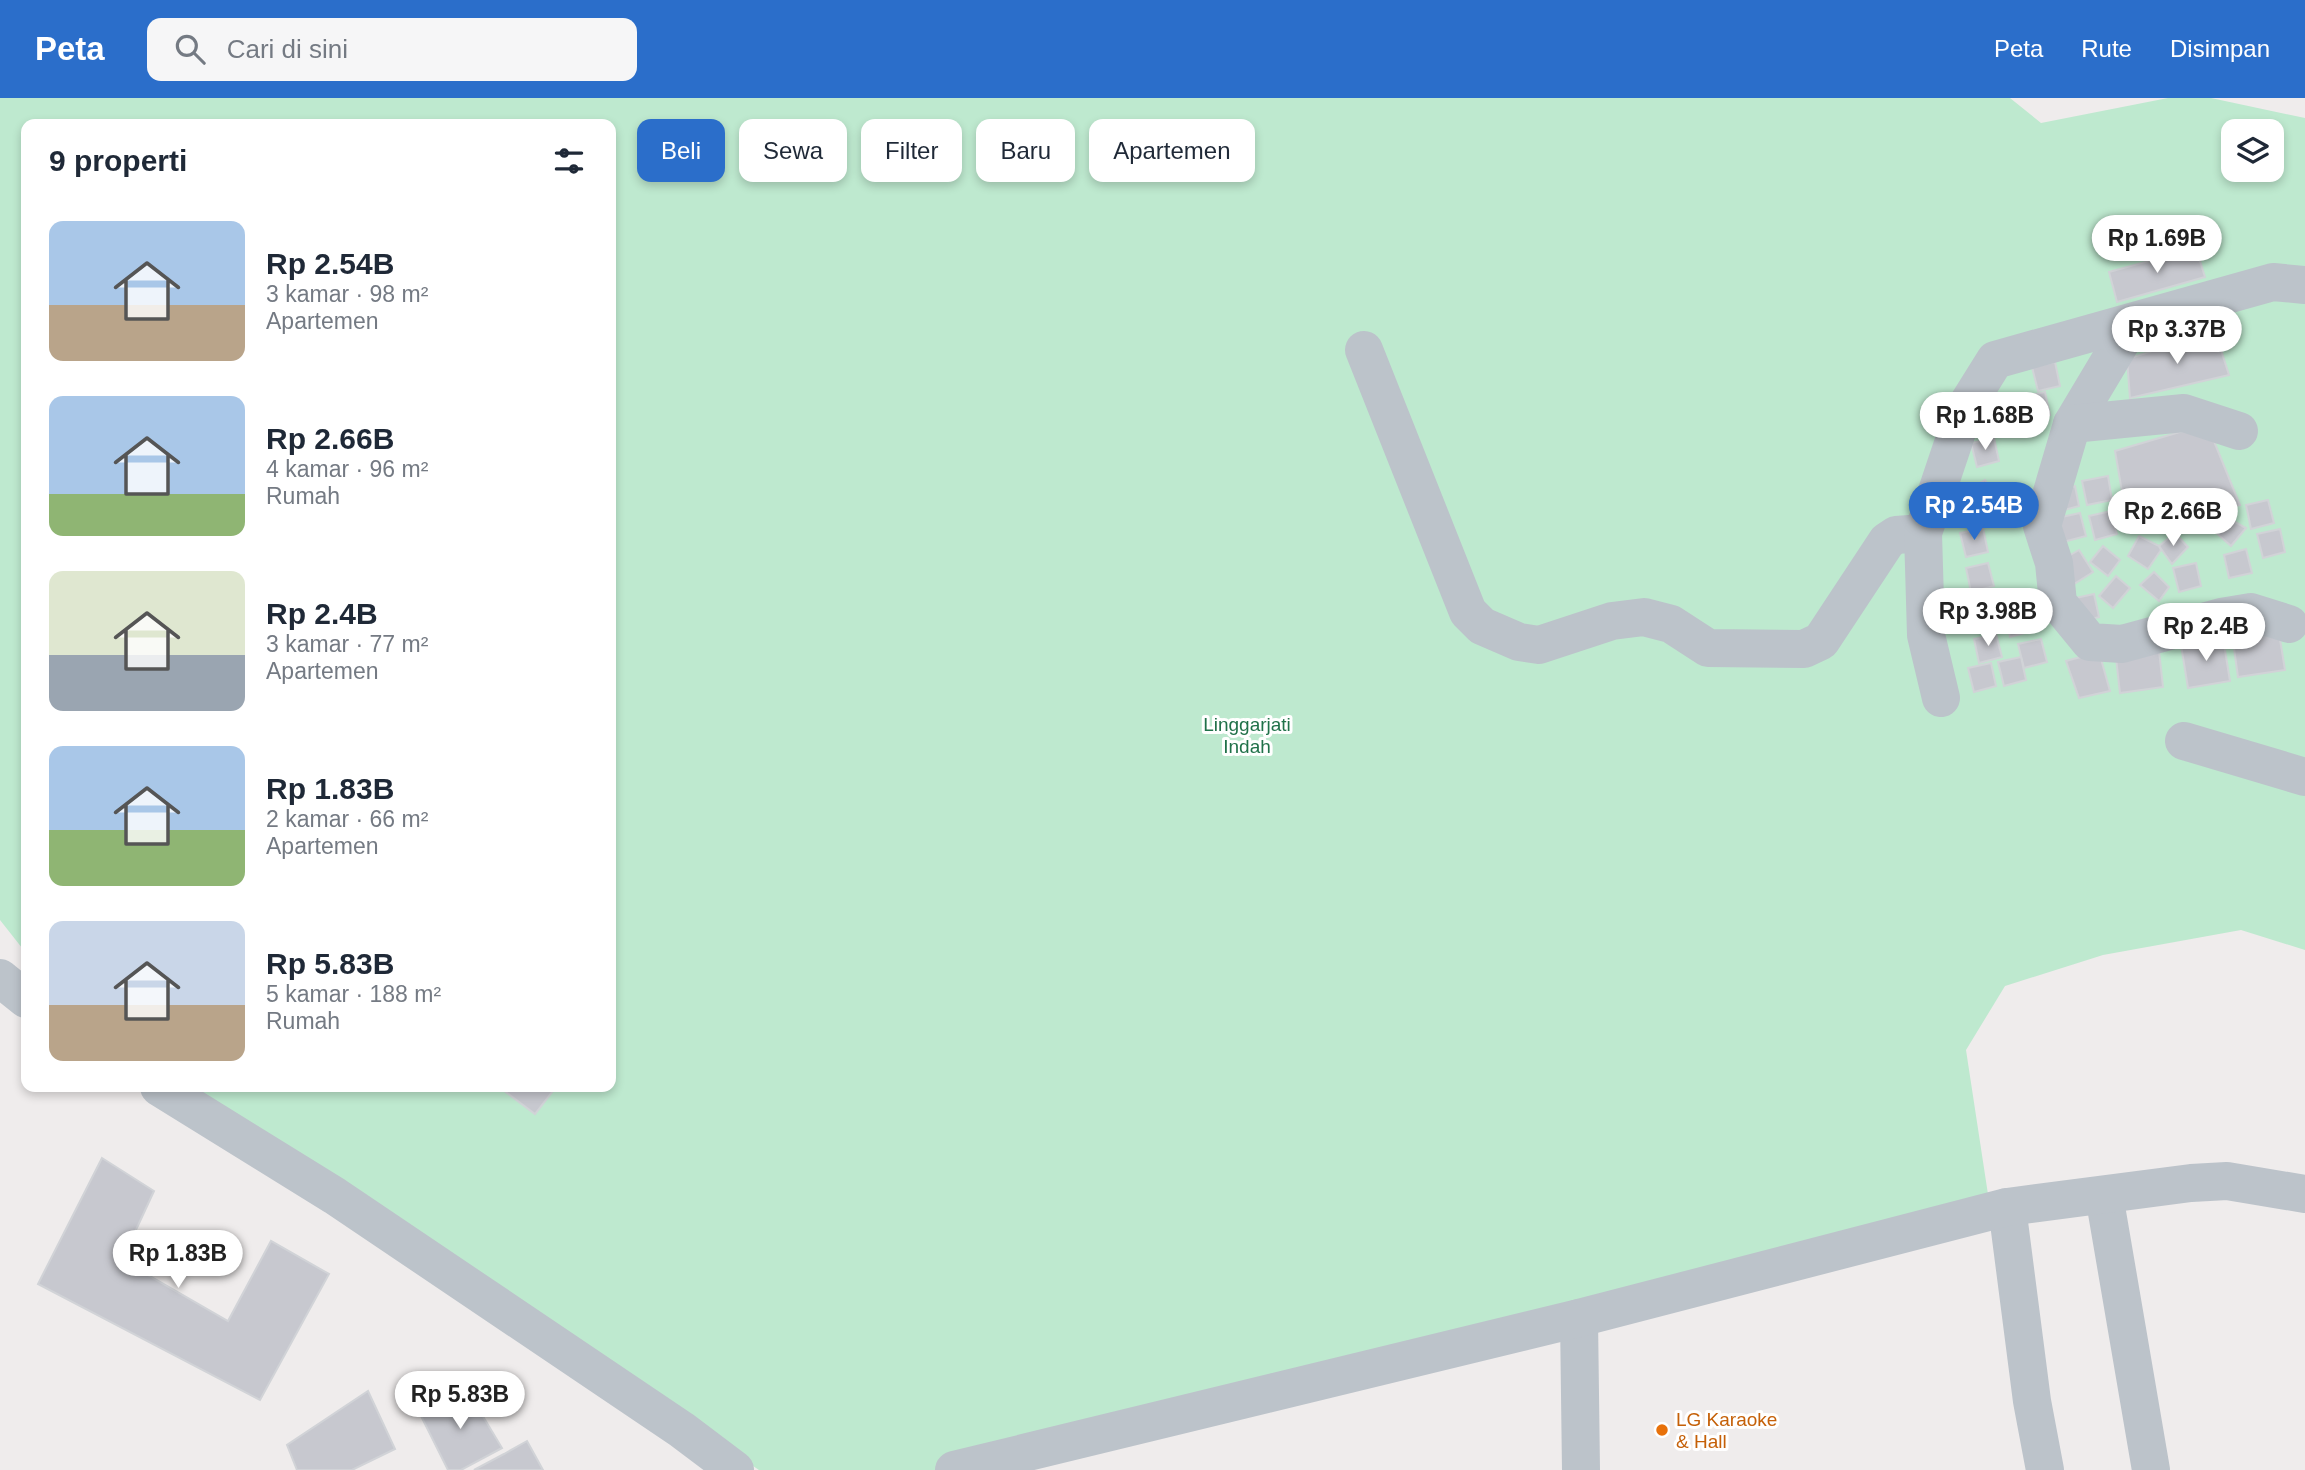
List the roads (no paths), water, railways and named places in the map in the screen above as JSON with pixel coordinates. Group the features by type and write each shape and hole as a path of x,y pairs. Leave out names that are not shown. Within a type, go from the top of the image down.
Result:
{"street":[{"path":"1941,698 1926,635 1923,533 1965,408 1995,360 2273,282 2305,285"},
{"path":"2133,322 2072,424 2042,526 2054,563 2059,603 2090,642 2122,644 2221,617 2251,612 2289,624"},
{"path":"1364,350 1468,612 1482,626 1519,642 1539,645 1612,621 1644,617 1671,624 1708,648 1804,649 1821,641 1887,541 1896,535 1923,533"},
{"path":"2072,424 2184,413 2239,431"},
{"path":"2184,741 2305,777"},
{"path":"0,978 21,995"},
{"path":"167,1092 335,1196 682,1430 735,1470"},
{"path":"954,1470 1579,1318 2007,1206 2227,1181 2305,1194"},
{"path":"2104,1195 2151,1470"},
{"path":"2007,1206 2032,1401 2045,1470"},
{"path":"1579,1318 1581,1470"}],"place":[{"name":"LG Karaoke & Hall","path":"1662,1430"}],"park label":[{"name":"Linggarjati Indah","path":"1247,735"}]}
